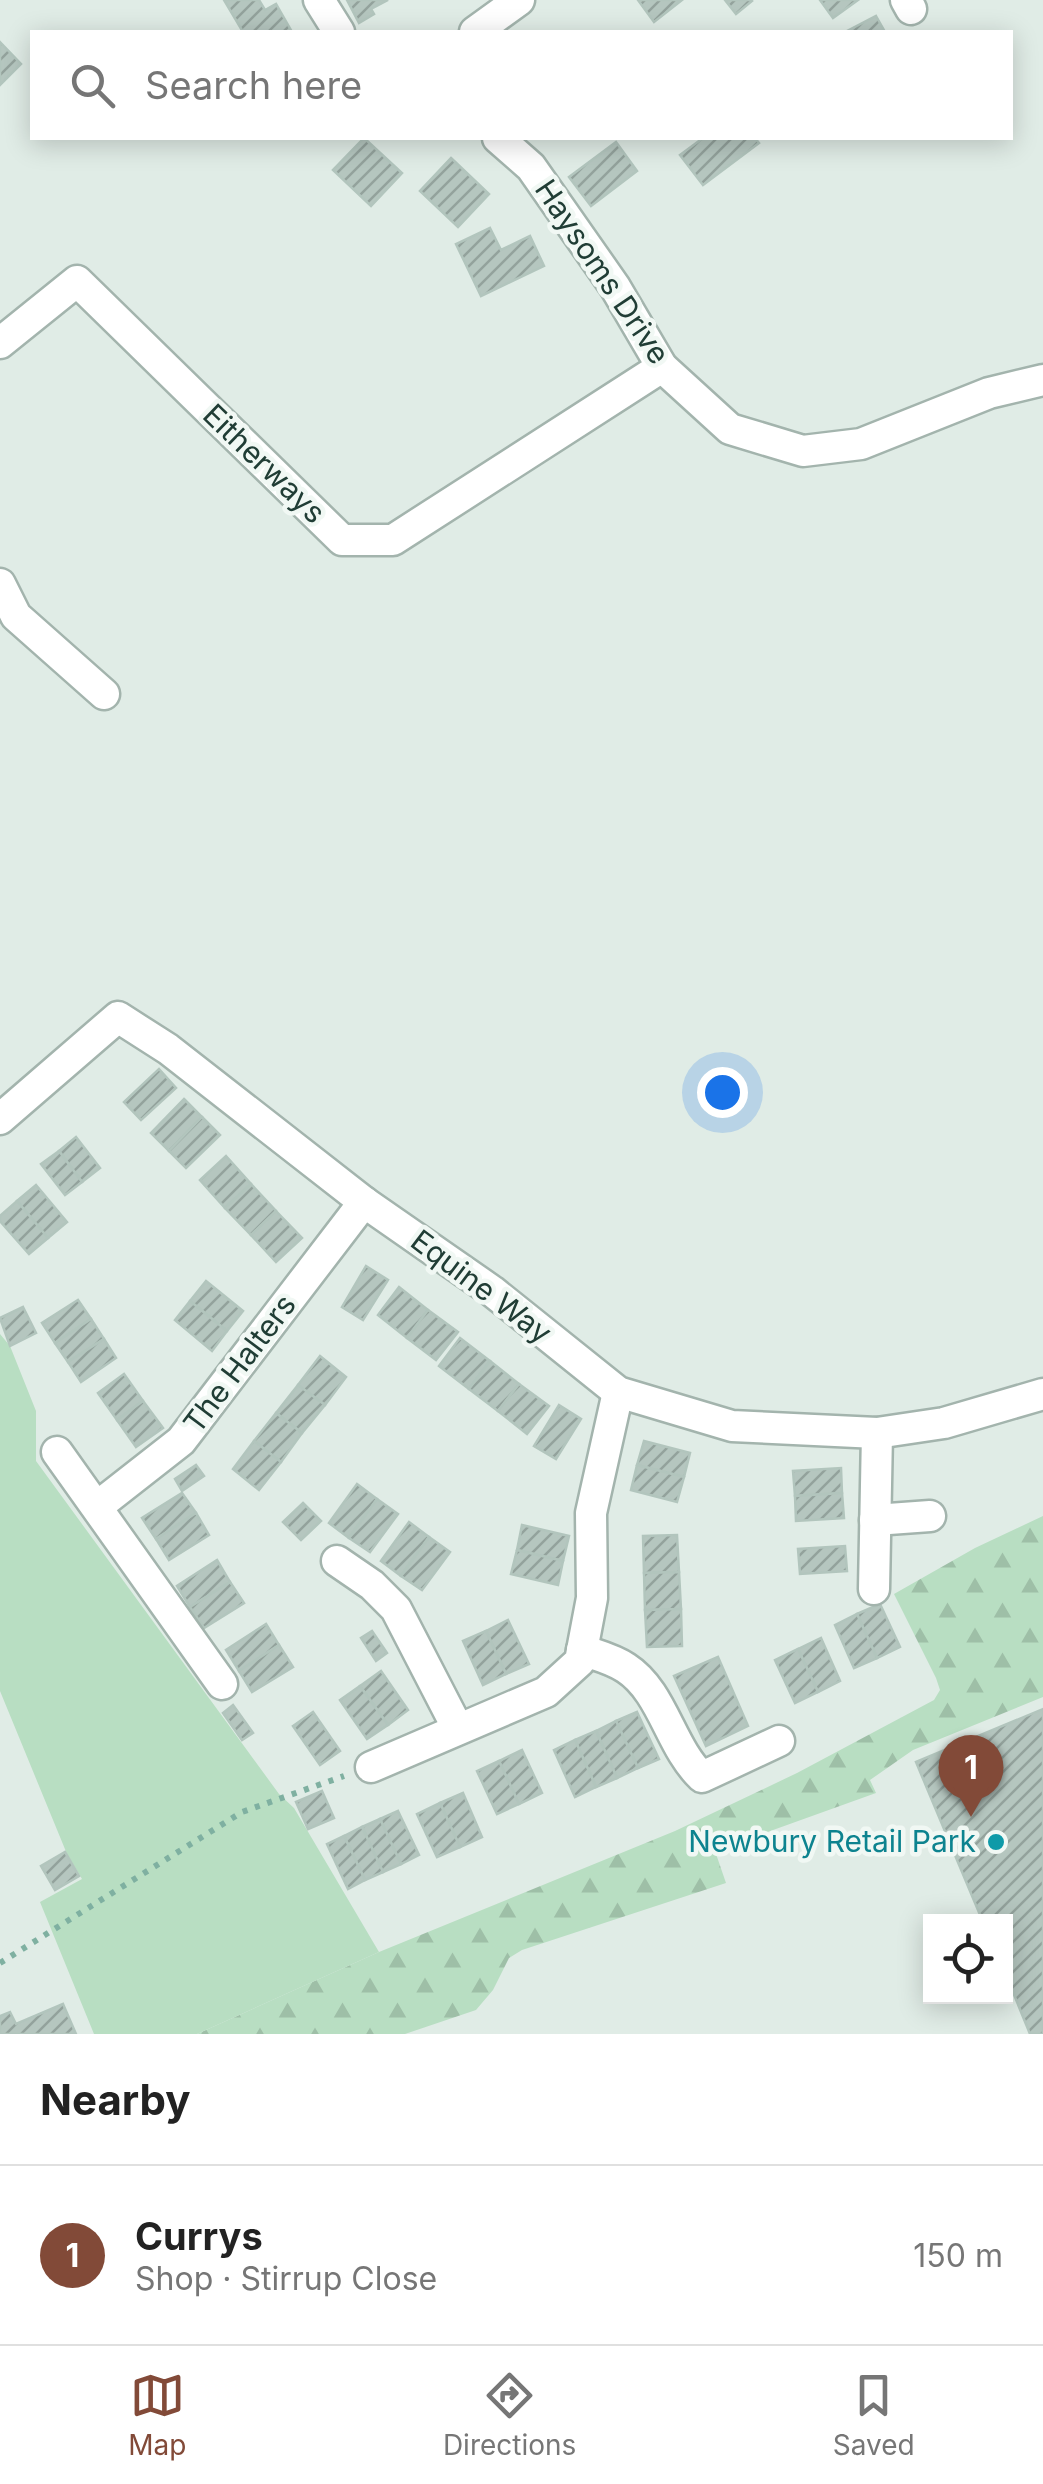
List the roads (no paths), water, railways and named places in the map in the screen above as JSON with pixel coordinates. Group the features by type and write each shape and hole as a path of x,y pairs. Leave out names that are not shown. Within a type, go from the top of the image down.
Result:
{"street":[{"path":"319,0 338,30"},
{"path":"478,30 519,0"},
{"name":"Haysoms Drive","path":"500,140 531,166 614,287 662,366 730,430 803,450 861,444 988,393 1043,380"},
{"name":"Eitherways","path":"0,343 77,281 342,540 393,540 662,366"},
{"path":"0,584 16,616 104,694"},
{"name":"Equine Way","path":"0,1119 118,1018 168,1049 364,1202 492,1291 618,1392 732,1426 876,1433 944,1423 1043,1394"},
{"name":"The Halters","path":"98,1506 181,1441 364,1202"},
{"path":"371,1767 546,1692 580,1662 592,1598 591,1513 618,1392"},
{"path":"874,1589 876,1433"},
{"path":"57,1452 222,1684"},
{"path":"875,1520 930,1516"},
{"path":"337,1560 386,1598 422,1656 458,1729"},
{"path":"582,1650 625,1667 642,1683 683,1754 702,1777 780,1741"}],"place":[{"name":"Currys","path":"971,1817"},
{"name":"Newbury Retail Park","path":"996,1842"}]}
